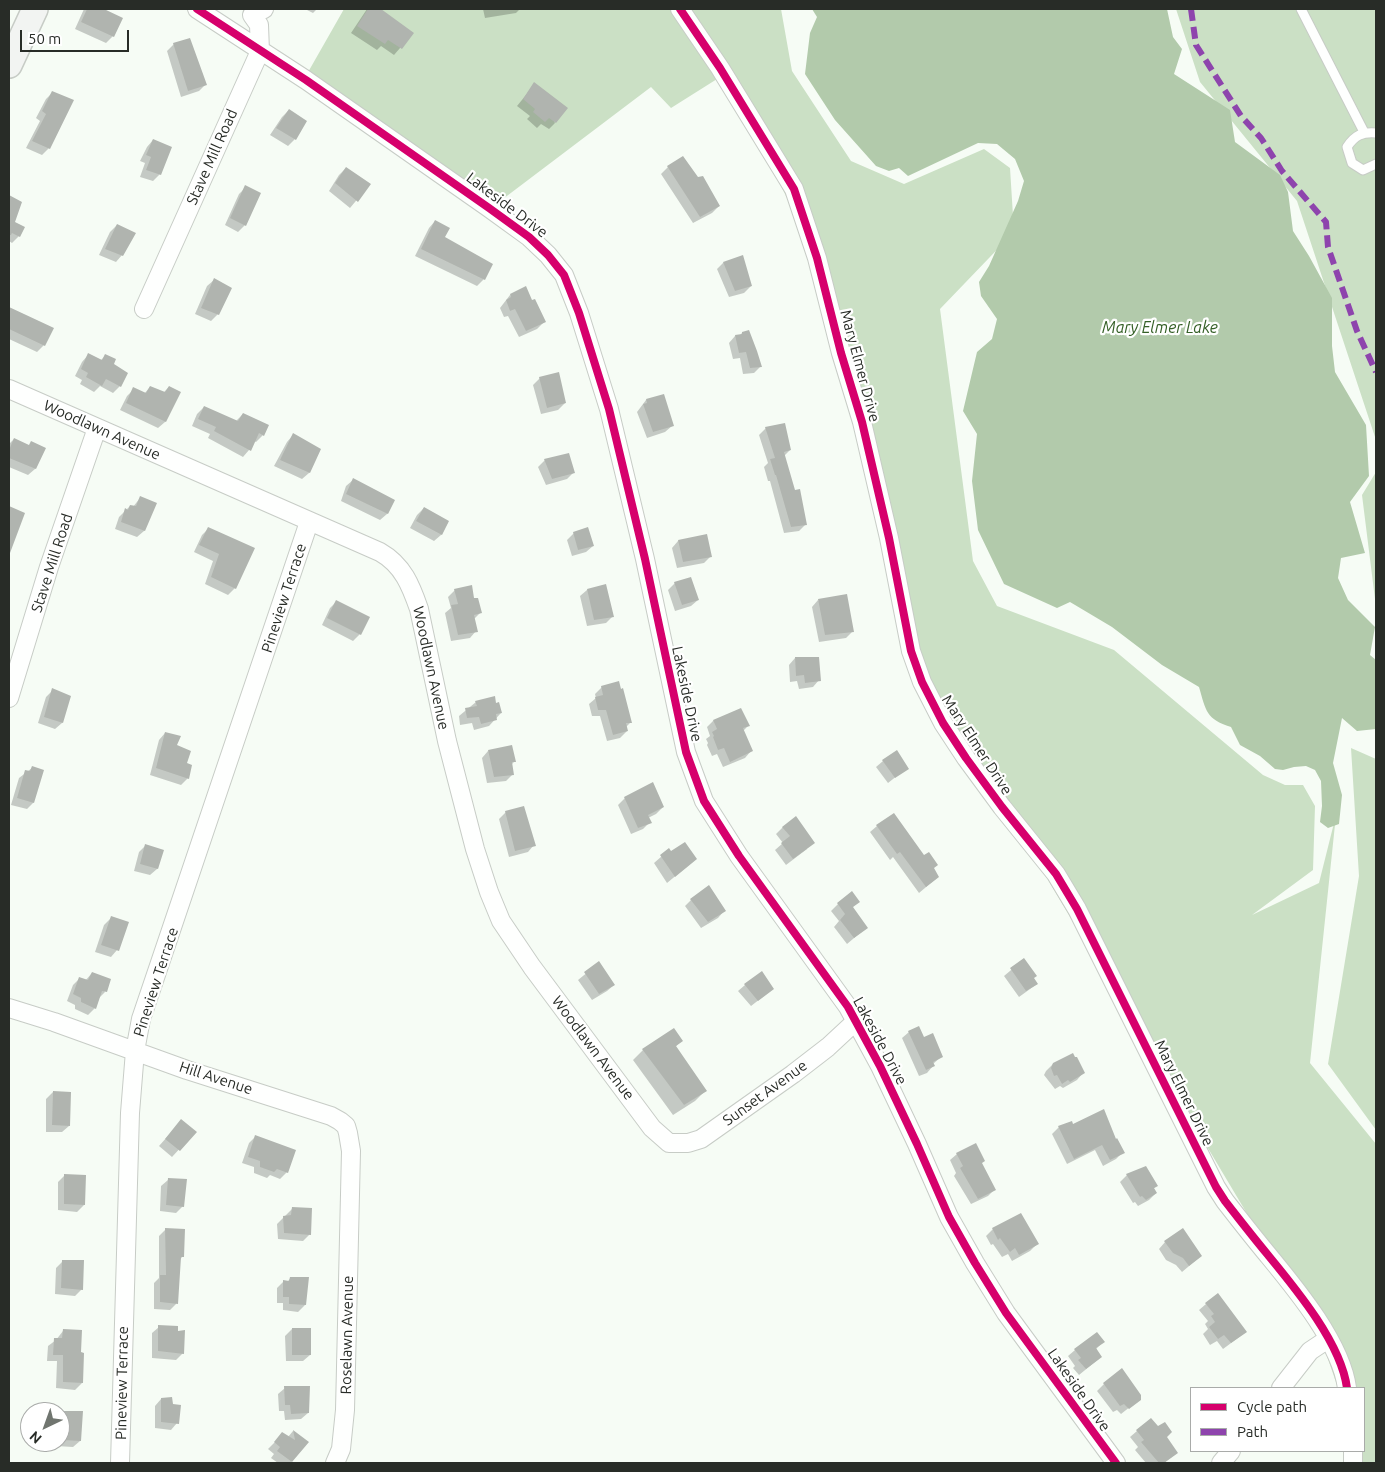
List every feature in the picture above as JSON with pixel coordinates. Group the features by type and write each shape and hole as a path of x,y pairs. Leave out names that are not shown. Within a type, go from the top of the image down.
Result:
{"main road":[{"path":"9,65 35,9"}],"street":[{"name":"Lakeside Drive","path":"197,9 306,80 443,174 529,237 548,254 564,275 579,313 609,410 645,559 686,752 704,801 718,826 848,1007 913,1135 949,1218 1006,1313 1116,1463"},
{"name":"Stave Mill Road","path":"144,309 260,51 259,25 252,15 264,9"},
{"name":"Mary Elmer Drive","path":"680,9 720,68 794,189 817,258 862,422 889,538 911,651 922,682 943,723 966,758 1012,821 1056,874 1077,909 1216,1187 1292,1283 1328,1339 1343,1369 1347,1387"},
{"name":"Woodlawn Avenue","path":"9,389 389,557 397,564 412,588 419,609 447,741 475,849 501,921 532,967 652,1128 665,1140"},
{"name":"Stave Mill Road","path":"9,698 49,567 97,428"},
{"name":"Pineview Terrace","path":"120,1463 130,1113 135,1051 141,1020 309,522"},
{"name":"Hill Avenue","path":"9,1008 318,1111 340,1121 346,1126 351,1152 350,1205"},
{"name":"Sunset Avenue","path":"665,1140 668,1143 680,1144 701,1139 793,1074 856,1021"},
{"name":"Roselawn Avenue","path":"335,1463 341,1449 344,1427 350,1205"},
{"path":"1282,1387 1310,1351 1328,1339"},
{"path":"1221,1463 1230,1452"}],"lane":[{"path":"1301,9 1364,132"},
{"path":"1376,133 1364,132 1353,138 1347,147 1352,163 1363,170 1376,164"}],"shaded area":[{"path":"344,9 781,9 792,71 851,161 904,184 984,149 1010,168 1014,232 940,309 973,561 997,606 1114,650 1263,775 1285,785 1303,785 1315,806 1313,870 1252,915 1319,883 1336,815 1310,1063 1376,1144 1376,1463 1359,1463 1358,1452 1365,1452 1365,1387 1338,1387 1320,1336 918,662 825,274 725,74 671,108 651,87 491,208 303,81"},
{"path":"1176,9 1376,9 1376,440 1297,201 1200,82"},
{"path":"1376,472 1376,607 1362,495"},
{"path":"1351,748 1376,759 1376,1130 1328,1064 1359,876"}],"water":[{"name":"Mary Elmer Lake","path":"812,9 1167,9 1173,37 1182,49 1174,74 1230,110 1235,142 1280,175 1288,192 1293,231 1332,298 1332,346 1335,372 1366,425 1369,476 1350,502 1365,553 1341,558 1338,578 1348,600 1375,627 1370,655 1376,660 1376,729 1357,731 1342,718 1333,763 1342,795 1339,824 1328,828 1320,822 1322,806 1321,781 1315,770 1306,766 1283,770 1275,769 1260,756 1240,745 1231,727 1216,721 1208,713 1199,687 1162,665 1112,627 1070,602 1057,608 1004,584 978,530 972,481 977,434 963,411 977,352 992,339 997,319 981,296 979,282 989,266 1018,201 1024,181 1015,159 997,144 978,143 908,176 899,168 889,171 876,166 835,120 805,74 810,33 817,17"}],"building":[{"path":"87,9 104,9 123,18 114,37 81,22"},
{"path":"368,9 381,9 414,33 402,49 388,40 385,44 357,26"},
{"path":"190,38 207,85 188,91 173,43"},
{"path":"534,82 568,108 556,123 549,118 545,122 533,112 535,109 523,99"},
{"path":"52,91 74,100 50,149 32,141 46,114 42,111"},
{"path":"289,109 307,121 296,140 276,128"},
{"path":"153,139 172,147 161,175 146,170 151,157 146,155"},
{"path":"683,156 698,177 703,176 720,206 700,217 667,166"},
{"path":"346,167 371,184 358,202 335,183"},
{"path":"245,185 261,193 246,226 230,218"},
{"path":"9,195 22,202 15,222 25,227 20,237 12,233 9,235"},
{"path":"435,220 450,228 445,237 493,264 485,280 421,249"},
{"path":"117,224 136,233 123,256 105,249"},
{"path":"743,255 752,286 735,291 723,262"},
{"path":"214,278 232,288 219,315 201,308"},
{"path":"526,286 532,300 535,299 546,322 526,331 515,309 510,311 506,300 511,297 510,294"},
{"path":"9,307 54,328 45,346 9,329"},
{"path":"749,330 762,367 750,368 746,352 739,353 735,335"},
{"path":"88,353 102,360 105,354 116,359 114,364 128,373 121,387 106,379 102,386 86,377 88,373 81,369"},
{"path":"559,372 566,403 547,408 539,377"},
{"path":"150,386 165,392 169,386 181,392 166,422 126,403 133,387 146,393"},
{"path":"664,394 674,426 653,432 643,404 647,403 646,399"},
{"path":"204,406 238,421 243,413 269,425 264,436 259,433 251,451 214,431 216,427 198,419"},
{"path":"785,423 791,450 784,452 795,490 800,489 807,525 791,527 770,459 775,458 765,427"},
{"path":"293,433 321,449 310,473 280,460"},
{"path":"14,438 29,445 31,441 46,448 36,469 9,458 9,450"},
{"path":"569,453 575,473 552,479 544,459"},
{"path":"353,478 395,500 388,514 346,494"},
{"path":"140,496 157,503 145,531 121,522 125,508 128,510 130,505 136,506"},
{"path":"9,506 25,513 10,553 9,553"},
{"path":"424,507 449,521 442,535 416,521"},
{"path":"208,527 255,548 236,589 211,577 219,554 199,545"},
{"path":"588,527 594,546 578,550 573,532"},
{"path":"707,534 712,557 683,562 678,540"},
{"path":"691,577 699,600 682,605 674,582"},
{"path":"606,584 614,617 594,620 587,589"},
{"path":"472,585 474,598 478,598 482,613 474,615 478,632 458,635 451,605 458,604 454,589"},
{"path":"847,594 854,632 825,635 818,599"},
{"path":"336,600 370,617 361,635 327,618"},
{"path":"795,657 819,657 821,681 805,683 804,675 796,676"},
{"path":"619,681 621,689 623,688 632,723 626,723 628,731 613,735 606,710 598,710 595,697 603,695 601,686"},
{"path":"52,688 71,696 63,723 44,717"},
{"path":"495,696 496,703 499,702 502,713 496,714 497,720 481,724 479,717 467,718 465,708 477,706 475,701"},
{"path":"741,708 750,726 743,728 753,751 730,762 724,748 718,750 712,732 717,729 713,720"},
{"path":"165,732 181,736 177,745 191,751 187,763 192,765 189,779 156,768"},
{"path":"512,745 516,762 512,762 514,775 494,777 488,750"},
{"path":"897,750 909,769 895,778 882,760"},
{"path":"32,766 44,770 34,803 17,798 25,770 30,771"},
{"path":"653,782 664,807 648,815 652,823 638,828 624,797"},
{"path":"524,806 536,846 515,851 505,811"},
{"path":"894,813 924,855 929,852 938,865 934,868 939,877 926,887 900,852 897,854 876,825"},
{"path":"796,816 815,843 793,859 781,843 790,836 782,827"},
{"path":"685,842 697,859 675,877 660,855 669,848 671,851"},
{"path":"145,844 164,850 158,869 140,864"},
{"path":"709,885 726,911 708,922 690,899"},
{"path":"852,891 860,902 853,907 868,928 854,938 840,920 845,914 837,903"},
{"path":"111,916 129,922 119,951 101,945"},
{"path":"1024,958 1037,976 1034,978 1038,984 1026,991 1010,968"},
{"path":"599,961 615,985 599,994 584,972"},
{"path":"762,971 774,989 758,1001 744,984"},
{"path":"92,972 111,979 107,992 102,991 96,1009 81,1002 81,998 73,994 79,977 88,980"},
{"path":"919,1026 924,1037 933,1033 943,1057 933,1062 935,1066 926,1070 908,1031"},
{"path":"674,1028 683,1041 676,1046 707,1091 684,1105 642,1049"},
{"path":"1073,1053 1085,1073 1070,1082 1068,1080 1062,1084 1057,1075 1054,1076 1051,1068 1053,1063"},
{"path":"53,1091 71,1092 70,1126 52,1125"},
{"path":"1104,1109 1116,1139 1125,1153 1110,1160 1102,1145 1074,1159 1058,1126 1072,1121 1073,1124"},
{"path":"181,1119 197,1132 180,1151 165,1139"},
{"path":"255,1135 296,1150 288,1173 277,1169 274,1172 260,1167 260,1161 248,1157"},
{"path":"976,1143 985,1161 982,1163 996,1190 978,1199 960,1168 963,1166 956,1153"},
{"path":"1146,1166 1158,1186 1154,1188 1157,1193 1146,1200 1142,1196 1140,1197 1126,1174"},
{"path":"64,1174 86,1175 85,1205 64,1204"},
{"path":"168,1178 187,1179 184,1207 166,1205"},
{"path":"292,1207 312,1208 311,1235 284,1233 283,1216 291,1215"},
{"path":"1021,1213 1039,1244 1019,1255 1015,1248 1010,1252 1000,1238 998,1240 992,1228"},
{"path":"165,1228 185,1229 184,1257 181,1257 178,1304 160,1302 160,1275 166,1275"},
{"path":"1183,1228 1202,1256 1189,1266 1183,1258 1173,1253 1164,1241"},
{"path":"62,1260 84,1260 83,1290 61,1288"},
{"path":"290,1277 309,1277 306,1305 289,1304 289,1297 283,1297 283,1280 289,1281"},
{"path":"1218,1293 1247,1332 1231,1343 1224,1335 1218,1339 1209,1327 1215,1322 1211,1316 1214,1314 1205,1303"},
{"path":"158,1325 178,1326 178,1331 185,1330 184,1354 158,1351"},
{"path":"292,1328 311,1328 311,1355 292,1355"},
{"path":"63,1329 82,1330 81,1352 84,1353 83,1383 63,1382 63,1355 53,1355 54,1338 62,1338"},
{"path":"1097,1332 1105,1342 1096,1348 1102,1357 1086,1369 1078,1360 1081,1358 1074,1349"},
{"path":"1122,1368 1141,1395 1141,1400 1129,1409 1124,1404 1120,1406 1103,1383"},
{"path":"284,1386 310,1386 309,1413 291,1414 290,1405 285,1405"},
{"path":"172,1397 173,1404 181,1405 179,1424 161,1422 161,1398"},
{"path":"70,1411 83,1411 81,1441 70,1440"},
{"path":"1151,1418 1158,1426 1165,1422 1172,1432 1167,1437 1178,1453 1164,1463 1159,1463 1141,1442 1144,1440 1136,1430"},
{"path":"293,1430 309,1442 292,1462 277,1451 280,1447 274,1442 282,1432 295,1440"}],"marked path":[{"path":"1191,9 1196,45 1241,116 1261,138 1282,171 1326,222 1328,247 1357,331 1376,372"}],"cycle path":[{"path":"197,9 306,80 489,208 529,237 548,255 564,275 579,313 609,409 645,559 686,752 704,801 739,856 848,1007 880,1066 949,1217 1006,1313 1116,1463"},
{"path":"680,9 720,68 794,189 817,258 841,353 862,422 889,538 911,651 922,682 943,723 966,758 1002,807 1056,874 1077,909 1216,1187 1251,1235 1316,1317 1336,1353 1347,1387"}]}
